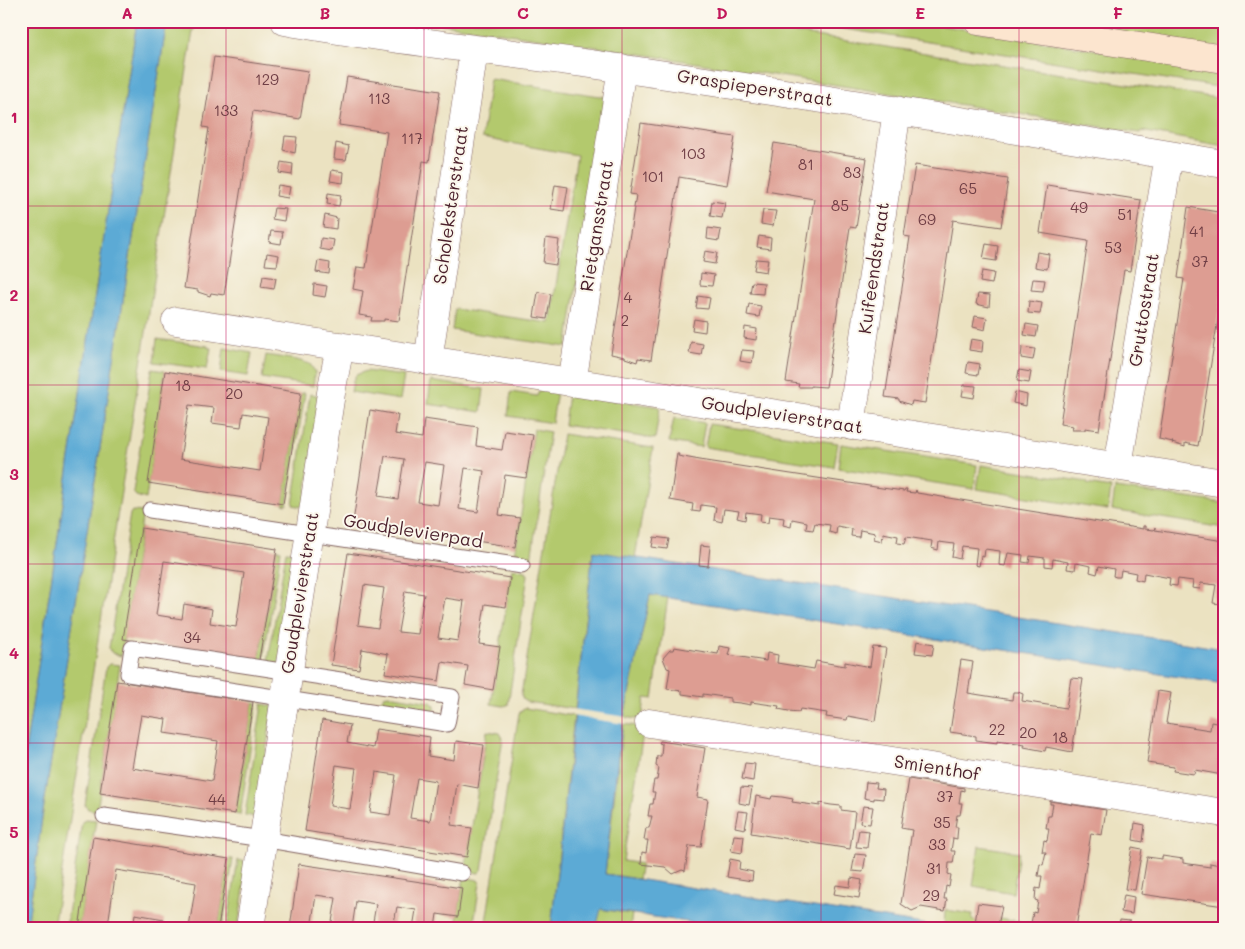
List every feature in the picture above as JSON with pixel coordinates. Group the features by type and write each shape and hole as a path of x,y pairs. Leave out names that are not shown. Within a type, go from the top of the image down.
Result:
{"main road":[{"path":"978,21 1224,59"}],"street":[{"name":"Graspieperstraat","path":"285,21 330,30 622,68 898,110 1224,164"},
{"name":"Scholeksterstraat","path":"428,361 474,50"},
{"name":"Rietgansstraat","path":"572,383 622,68"},
{"name":"Kuifeendstraat","path":"851,426 898,110"},
{"name":"Gruttostraat","path":"1118,466 1169,154"},
{"name":"Goudplevierstraat","path":"176,322 1224,483"},
{"name":"Goudplevierstraat","path":"250,928 309,534 340,346"},
{"name":"Smienthof","path":"649,723 1224,813"}],"lane":[{"name":"Goudplevierpad","path":"150,510 522,566"},
{"path":"132,648 452,697 447,724 284,698 128,674 132,648"},
{"path":"104,816 263,839 462,873"}],"green space":[{"path":"21,21 137,21 21,778"},
{"path":"167,21 198,21 193,31 53,928 27,928 42,818"},
{"path":"422,21 718,21 1224,99 1224,146 1141,131 1140,133"},
{"path":"793,21 912,21 1224,70 1224,88"},
{"path":"1015,21 1220,21 1224,22 1224,53"},
{"path":"490,79 606,97 567,347 452,330 455,309 550,323 577,155 482,138"},
{"path":"157,339 208,346 208,348 211,348 207,369 154,362"},
{"path":"224,348 252,353 248,376 221,372"},
{"path":"266,355 310,364 315,372 313,386 262,378"},
{"path":"152,369 165,371 146,499 136,496 133,492"},
{"path":"366,371 404,376 400,400 351,392 356,375"},
{"path":"431,381 484,389 481,412 428,404"},
{"path":"540,388 557,391 552,423 508,416 511,392 537,396"},
{"path":"301,393 305,393 287,505 283,504"},
{"path":"568,393 660,407 655,439 564,425"},
{"path":"310,394 321,396 304,507 293,505"},
{"path":"674,418 705,423 701,447 669,442"},
{"path":"709,424 838,443 834,467 705,447"},
{"path":"534,429 550,432 531,560 528,563 514,561"},
{"path":"563,434 653,448 635,558 593,552 575,709 527,702 523,700 521,695"},
{"path":"841,444 977,465 974,489 838,468"},
{"path":"981,465 1087,482 1087,484 1111,488 1108,510 977,489"},
{"path":"1115,488 1224,503 1224,528 1112,510"},
{"path":"132,511 143,512 121,656 112,653 109,648"},
{"path":"277,549 281,550 263,661 259,660"},
{"path":"286,551 297,552 279,664 268,662"},
{"path":"512,568 526,571 528,575 508,705 503,706 491,704"},
{"path":"650,595 668,597 653,699 645,698 642,720 624,717"},
{"path":"109,664 120,665 97,811 88,809 85,805 106,667"},
{"path":"384,696 431,702 435,706 435,712 432,715 383,707 381,701"},
{"path":"253,702 257,703 240,815 235,814"},
{"path":"262,704 273,706 256,817 245,815"},
{"path":"525,708 574,716 551,928 485,928 519,713"},
{"path":"623,724 644,727 623,861 641,864 638,879 605,874"},
{"path":"487,731 500,733 503,738 482,870 479,873 465,871"},
{"path":"86,819 96,820 79,928 66,928 82,822"},
{"path":"979,846 1019,852 1013,893 973,886"},
{"path":"229,859 233,859 222,928 218,928"},
{"path":"238,860 248,862 238,928 227,928"},
{"path":"464,877 478,880 480,883 473,928 456,928"},
{"path":"600,909 632,914 630,928 596,928"},
{"path":"945,910 973,914 972,920 976,921 976,923 998,926 1000,918 1031,923 1030,928 944,927"}],"water":[{"path":"137,21 167,21 42,818 27,928 21,928 21,778"},
{"path":"593,551 1224,649 1224,684 650,595 619,748 605,874 948,928 727,928 601,909 596,928 551,928"}],"pier":[{"path":"572,709 626,717 625,724 572,716"}],"building":[{"path":"214,57 308,71 300,119 253,111 224,295 211,293 210,296 198,292 198,290 184,288 209,128 203,127"},
{"path":"347,77 440,91 429,162 423,161 399,321 384,319 384,321 371,321 372,317 359,315 363,291 353,289 357,267 366,268 387,132 339,125"},
{"path":"641,123 735,137 727,185 679,177 651,360 638,358 637,362 611,354 636,195 630,194"},
{"path":"285,136 297,137 295,153 283,150"},
{"path":"336,143 349,146 346,160 334,159"},
{"path":"774,143 867,158 856,228 850,227 826,387 798,387 799,384 786,382 814,199 766,191"},
{"path":"281,162 293,164 292,175 279,173"},
{"path":"915,165 1008,179 1001,227 953,220 925,403 912,401 911,405 899,401 899,399 885,397 910,237 904,236"},
{"path":"332,170 344,172 343,183 330,181"},
{"path":"278,185 290,187 288,198 276,196"},
{"path":"555,185 568,187 564,211 551,209"},
{"path":"1047,185 1141,200 1130,271 1124,270 1099,430 1085,428 1085,430 1072,430 1073,426 1060,424 1088,241 1040,233"},
{"path":"328,193 341,195 339,206 327,204"},
{"path":"712,201 725,203 722,218 710,216"},
{"path":"1188,207 1224,213 1224,280 1198,446 1185,443 1185,447 1159,439 1184,279 1178,278"},
{"path":"274,208 286,209 284,221 272,219"},
{"path":"763,210 776,211 773,226 761,224"},
{"path":"325,215 337,218 336,229 323,227"},
{"path":"708,228 721,230 719,241 707,239"},
{"path":"271,231 283,232 281,244 269,242"},
{"path":"759,236 771,238 770,249 757,247"},
{"path":"321,238 334,240 332,251 320,249"},
{"path":"546,238 559,240 556,265 543,263"},
{"path":"986,244 998,246 996,261 983,259"},
{"path":"705,251 717,253 715,264 703,262"},
{"path":"1037,252 1049,254 1047,269 1035,267"},
{"path":"267,253 279,255 277,266 265,265"},
{"path":"756,259 768,260 766,272 754,270"},
{"path":"318,261 330,263 329,274 316,272"},
{"path":"982,271 994,273 992,284 980,282"},
{"path":"701,273 714,275 712,286 700,285"},
{"path":"263,276 276,278 274,289 261,287"},
{"path":"1033,279 1045,280 1043,291 1031,290"},
{"path":"752,282 764,283 763,294 750,293"},
{"path":"314,284 327,286 325,297 313,295"},
{"path":"538,292 551,294 547,319 534,317"},
{"path":"978,294 990,295 989,307 976,304"},
{"path":"698,296 710,298 708,309 696,308"},
{"path":"1029,301 1042,303 1040,314 1028,313"},
{"path":"749,304 761,306 759,317 747,315"},
{"path":"975,316 987,318 985,330 973,327"},
{"path":"694,319 706,321 705,332 692,330"},
{"path":"1026,324 1038,326 1036,337 1024,335"},
{"path":"745,327 757,329 756,340 744,338"},
{"path":"971,339 983,341 982,352 969,350"},
{"path":"691,342 703,344 701,355 689,353"},
{"path":"1022,347 1035,349 1033,360 1021,358"},
{"path":"742,350 754,351 752,363 740,361"},
{"path":"968,362 980,364 978,375 966,373"},
{"path":"1019,370 1031,372 1029,383 1017,381"},
{"path":"165,371 301,393 283,504 148,483","holes":["189,405 214,408 212,423 241,427 243,413 268,417 260,471 180,459"]},
{"path":"964,385 976,386 974,398 962,396"},
{"path":"1015,392 1027,395 1026,406 1013,403"},
{"path":"370,410 398,415 395,434 422,438 424,419 478,427 476,446 502,450 505,431 533,435 526,478 505,475 499,515 520,518 515,547 353,522","holes":["385,456 404,459 398,499 378,496","425,462 444,465 438,505 418,502","465,468 484,471 478,512 459,509"]},
{"path":"677,454 679,454 678,456 700,460 882,488 904,491 907,489 906,492 915,493 916,490 917,493 1143,529 1143,526 1145,526 1145,529 1154,530 1155,527 1155,530 1224,541 1224,586 1221,604 1213,603 1216,585 1201,583 1200,589 1192,588 1193,581 1178,579 1177,586 1169,585 1170,578 1144,573 1143,581 1135,579 1136,573 1121,570 1120,577 1116,577 1113,576 1114,569 1099,566 1097,574 1090,572 1091,566 1076,563 1075,570 1067,569 1068,562 1053,559 1052,567 1045,566 1045,558 1030,556 1029,563 1022,562 1023,555 1008,553 1005,566 999,565 1000,551 985,549 984,557 981,556 979,566 975,565 977,548 962,546 960,559 952,557 954,544 939,542 938,550 931,548 932,541 906,537 904,544 897,543 898,536 883,533 882,541 874,539 875,533 860,530 859,537 851,536 852,529 837,526 836,534 829,532 830,525 815,523 813,530 806,529 807,522 792,519 791,527 783,525 784,518 769,516 768,523 760,522 761,514 746,512 745,520 737,518 739,511 724,509 722,522 714,520 716,507 701,505 700,512 692,511 693,504 670,500"},
{"path":"141,528 277,549 259,660 123,639","holes":["164,561 244,573 236,627 210,623 212,609 184,604 182,619 156,615"]},
{"path":"654,537 669,539 667,549 652,547"},
{"path":"701,545 710,546 708,566 699,565"},
{"path":"348,553 510,578 506,607 485,604 479,644 500,647 493,690 465,685 468,666 442,662 439,681 385,673 388,654 362,649 359,669 331,665","holes":["364,585 384,588 378,628 358,625","405,591 424,594 418,634 398,632","445,598 464,601 458,641 438,638"]},
{"path":"917,641 934,644 932,655 915,653"},
{"path":"719,646 730,648 728,655 766,661 767,653 778,655 777,663 814,669 816,661 845,666 845,662 870,667 873,647 886,648 875,721 848,716 847,720 826,717 827,713 800,709 799,712 789,711 778,709 779,706 751,702 751,705 730,702 730,698 703,694 703,697 682,694 682,691 667,689 670,669 667,668 663,658 670,650 673,650 674,647 718,654"},
{"path":"961,660 973,662 968,693 1012,700 1013,692 1018,692 1023,694 1022,701 1066,708 1071,678 1083,679 1072,752 1046,747 1045,751 1024,747 1025,744 997,740 997,743 976,740 976,736 950,732"},
{"path":"117,681 253,702 235,814 100,793","holes":["141,715 166,719 164,733 218,741 212,781 132,768"]},
{"path":"1158,691 1171,693 1166,723 1210,730 1211,722 1221,724 1220,732 1224,732 1224,778 1222,778 1222,775 1195,770 1194,774 1173,771 1174,767 1147,763"},
{"path":"322,720 350,725 347,743 373,748 376,729 430,737 428,756 454,760 456,741 484,745 478,788 457,784 451,825 472,828 467,857 305,831","holes":["336,765 356,768 350,809 330,806","376,772 396,775 390,815 370,812","417,778 436,781 430,821 410,818"]},
{"path":"660,741 705,748 697,797 708,799 701,847 689,846 685,871 682,870 673,874 665,867 641,864 642,852 646,853 648,840 644,840 646,828 649,828 652,816 648,816 655,792 652,792 654,780 657,780 659,768 656,766 657,756 661,756 662,744 659,743"},
{"path":"745,763 755,764 753,781 742,779"},
{"path":"909,779 964,788 964,791 961,790 959,803 962,803 955,827 958,827 957,839 953,838 951,851 955,851 953,863 949,863 948,874 951,875 949,887 946,886 944,899 947,899 945,911 921,907 912,911 901,904 912,830 901,828"},
{"path":"866,782 877,783 876,788 884,789 883,799 864,798"},
{"path":"741,787 752,788 749,805 739,803"},
{"path":"756,796 771,799 772,796 782,797 793,799 792,802 820,806 820,803 841,806 841,810 855,812 850,849 751,833"},
{"path":"1050,801 1106,810 1102,835 1091,833 1076,928 1034,928 1034,925 1031,924 1033,912 1036,913 1038,901 1035,900 1036,888 1040,889 1042,876 1038,876 1040,864 1043,865 1046,852 1042,852 1044,840 1047,841 1049,828 1046,828 1053,804 1050,804"},
{"path":"863,806 873,807 870,824 860,823"},
{"path":"738,811 748,812 745,829 735,827"},
{"path":"1135,823 1145,825 1143,842 1133,840"},
{"path":"859,830 869,831 867,848 856,847"},
{"path":"734,835 744,836 742,853 731,851"},
{"path":"93,837 229,859 218,928 189,928 196,883 116,870 108,925 122,928 79,928"},
{"path":"1132,847 1142,849 1135,890 1125,889"},
{"path":"855,854 866,855 863,872 852,871"},
{"path":"1162,856 1183,859 1183,863 1210,867 1210,863 1224,866 1224,906 1141,894 1147,857 1162,859"},
{"path":"730,859 740,861 739,869 753,872 752,881 727,877"},
{"path":"299,864 462,888 458,917 437,914 435,928 413,928 416,910 397,907 393,928 372,928 376,904 356,901 352,928 331,928 336,898 316,895 311,928 290,928"},
{"path":"851,878 862,880 859,898 834,894 836,885 850,887"},
{"path":"1124,895 1134,897 1132,914 1121,912"},
{"path":"978,903 1002,906 998,926 975,923"},
{"path":"135,914 164,919 163,928 133,928"},
{"path":"1120,920 1130,921 1129,928 1119,928"}]}
